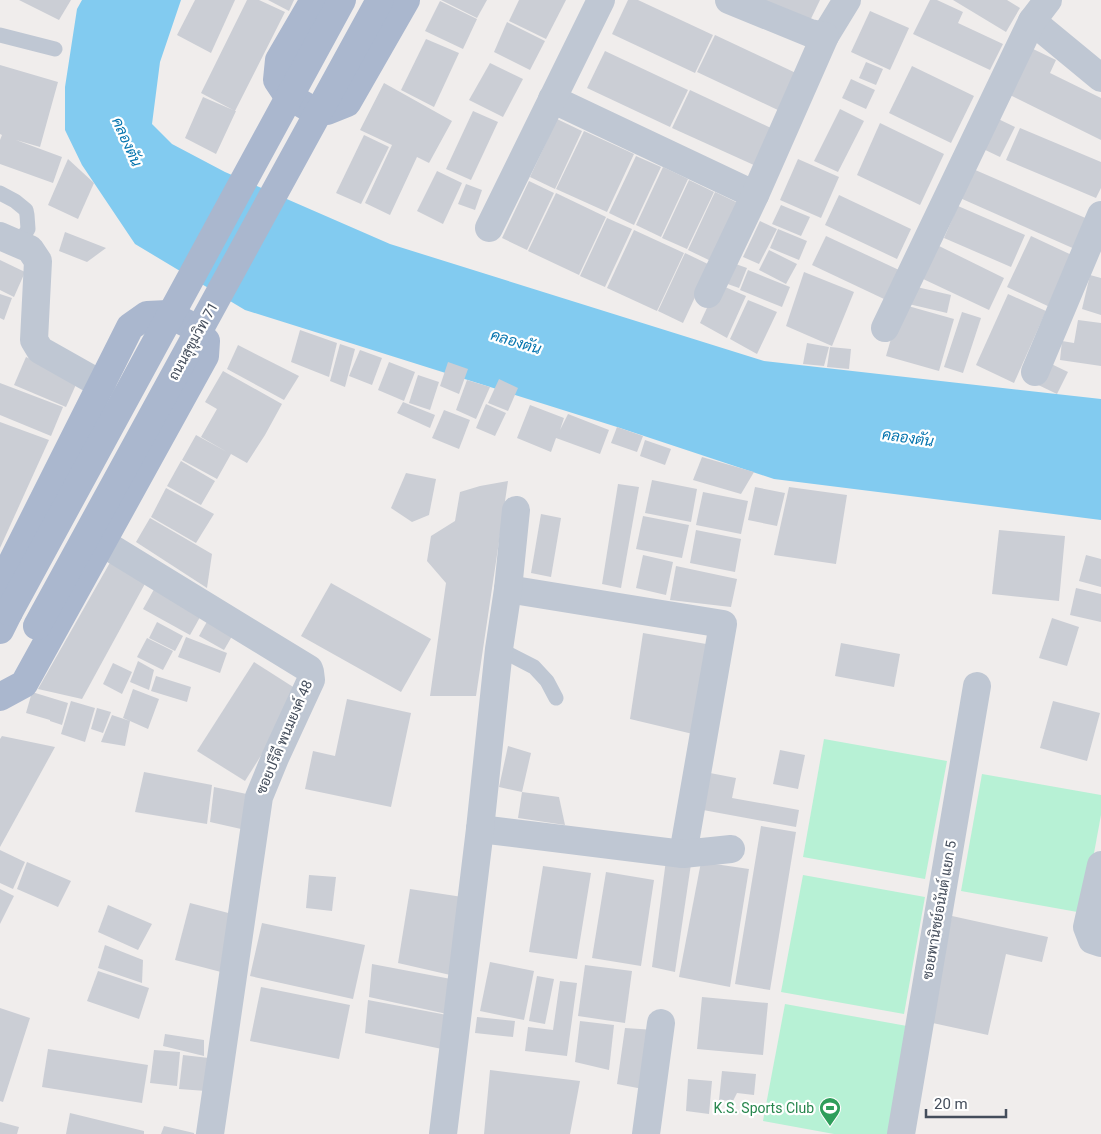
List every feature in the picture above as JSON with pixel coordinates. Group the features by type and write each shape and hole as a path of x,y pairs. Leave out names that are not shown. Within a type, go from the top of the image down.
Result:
{"main road":[{"path":"314,0 279,60 277,80 287,95 310,108 327,112 347,103 406,0"},
{"path":"4,621 342,0"},
{"name":"ถนนสุขุมวิท 71","path":"0,677 13,669 380,0"},
{"path":"0,586 130,327 147,315 168,314 190,325 206,341 205,356 24,684 0,697"}],"street":[{"path":"489,228 601,0"},
{"path":"730,0 810,33 826,36"},
{"path":"708,294 826,36 847,0"},
{"path":"885,328 1040,10 1101,78"},
{"path":"552,99 755,194"},
{"path":"1034,372 1101,215"},
{"path":"10,240 30,249 38,261 34,340 40,350 102,385"},
{"path":"443,1134 516,510"},
{"name":"ซอยปรีดี พนมยงค์ 48","path":"103,543 310,672 311,680 259,797 210,1134"},
{"path":"508,589 723,624 683,854"},
{"name":"ซอยพานิชย์อนันต์ แยก 5","path":"901,1134 977,686"},
{"path":"480,829 683,854 731,849"},
{"path":"1101,865 1087,927 1092,940 1101,943"},
{"path":"646,1134 661,1023"}],"lane":[{"path":"0,34 55,50"},
{"path":"0,193 15,201 26,210 28,229 10,240"},
{"path":"499,649 534,668 547,681 556,698"}],"green space":[{"path":"824,739 947,761 925,879 803,857"},
{"path":"982,774 1101,795 1101,815 1083,913 961,891"},
{"path":"803,875 925,897 904,1014 781,992"},
{"path":"785,1004 907,1026 888,1134 834,1134 763,1121"}],"water":[{"name":"คลองตัน","path":"82,0 181,0 160,62 152,124 172,144 225,172 390,244 764,361 1101,399 1101,520 774,479 617,427 245,310 135,244 82,165 65,130 65,87 77,9"}],"building":[{"path":"19,0 71,0 59,20"},
{"path":"195,0 235,0 211,53 177,35"},
{"path":"247,0 259,0 285,12 235,111 216,154 185,138 203,97 233,110 201,93"},
{"path":"268,0 294,0 289,11"},
{"path":"441,0 487,0 477,18"},
{"path":"519,0 566,0 546,39 509,21"},
{"path":"628,0 638,0 713,35 695,73 612,34"},
{"path":"749,0 820,0 807,27"},
{"path":"930,0 937,0 963,12 958,23 1003,44 990,70 913,34"},
{"path":"953,0 1007,0 1020,8 1006,32"},
{"path":"440,1 477,19 463,49 425,31"},
{"path":"870,11 909,28 890,70 851,52"},
{"path":"507,22 545,41 530,70 494,52"},
{"path":"715,35 798,74 780,111 697,72"},
{"path":"426,39 459,53 434,107 401,90"},
{"path":"1031,48 1056,60 1050,73 1101,98 1101,140 1008,94"},
{"path":"605,51 688,90 670,127 587,88"},
{"path":"866,62 883,69 876,85 859,78"},
{"path":"490,63 523,79 503,117 469,100"},
{"path":"0,65 58,82 40,147 16,140 62,157 53,183 0,164 0,140 2,135 0,134"},
{"path":"912,66 974,96 951,143 889,113"},
{"path":"851,79 875,90 866,109 842,98"},
{"path":"384,83 452,121 429,163 417,157 390,215 365,203 392,145 360,130"},
{"path":"690,90 773,129 756,166 672,128"},
{"path":"840,109 864,121 838,172 814,161"},
{"path":"473,111 498,122 471,180 446,169"},
{"path":"992,116 1015,127 1000,157 977,146"},
{"path":"557,119 582,131 555,189 530,177"},
{"path":"880,123 944,154 920,205 857,175"},
{"path":"1020,128 1101,162 1101,188 1096,198 1006,160"},
{"path":"584,131 634,154 607,212 556,189"},
{"path":"364,135 389,147 361,204 336,193"},
{"path":"636,156 661,167 634,225 609,213"},
{"path":"68,159 94,183 78,219 48,205"},
{"path":"798,159 839,177 821,218 780,200"},
{"path":"663,167 688,179 661,237 636,225"},
{"path":"973,169 1090,220 1077,250 960,198"},
{"path":"437,171 462,183 443,224 417,211"},
{"path":"689,180 714,192 687,249 662,238"},
{"path":"529,181 554,193 527,250 502,238"},
{"path":"466,184 482,190 475,210 458,204"},
{"path":"715,192 740,204 713,262 688,250"},
{"path":"556,193 606,217 579,275 528,251"},
{"path":"839,195 911,229 897,259 825,225"},
{"path":"781,205 810,217 801,236 772,224"},
{"path":"958,206 1025,235 1011,267 944,238"},
{"path":"607,218 632,229 605,287 580,276"},
{"path":"760,221 777,229 759,264 743,257"},
{"path":"778,229 807,241 799,260 770,248"},
{"path":"634,230 684,253 657,311 607,288"},
{"path":"65,232 106,248 87,262 59,251"},
{"path":"826,236 899,270 884,299 812,265"},
{"path":"1031,236 1076,257 1052,308 1007,287"},
{"path":"937,245 1004,278 989,310 921,278"},
{"path":"769,250 797,264 786,284 759,270"},
{"path":"685,253 710,265 683,323 658,311"},
{"path":"0,260 25,272 14,297 0,290"},
{"path":"730,262 747,268 739,288 722,282"},
{"path":"748,270 790,287 782,307 740,290"},
{"path":"804,272 854,292 832,346 786,326"},
{"path":"1090,275 1101,278 1101,315 1082,309"},
{"path":"718,284 746,296 727,338 700,323"},
{"path":"904,284 951,295 947,313 900,302"},
{"path":"0,294 12,298 4,320 0,318"},
{"path":"1008,294 1046,311 1014,383 976,365"},
{"path":"748,300 777,312 757,354 730,339"},
{"path":"901,304 954,319 939,371 886,356"},
{"path":"962,312 981,318 963,373 944,367"},
{"path":"1078,320 1101,323 1101,366 1060,360 1062,341 1074,343"},
{"path":"300,330 337,343 329,377 291,362"},
{"path":"807,343 829,347 824,366 803,364"},
{"path":"340,344 355,349 345,387 330,381"},
{"path":"238,345 299,376 284,400 227,369"},
{"path":"830,347 851,349 849,369 827,367"},
{"path":"360,350 382,358 372,385 349,376"},
{"path":"26,357 78,380 66,407 14,385"},
{"path":"1043,360 1068,372 1057,394 1032,382"},
{"path":"389,362 415,372 404,401 378,390"},
{"path":"448,362 468,369 459,394 440,386"},
{"path":"223,371 282,404 247,463 231,454 217,479 182,460 196,435 227,452 201,437 217,409 205,402"},
{"path":"418,375 439,382 430,410 409,403"},
{"path":"499,379 518,388 508,411 488,403"},
{"path":"467,380 490,387 476,419 456,410"},
{"path":"0,383 63,407 51,436 0,415"},
{"path":"403,402 435,415 430,428 397,413"},
{"path":"486,404 506,413 495,436 476,428"},
{"path":"530,405 564,418 560,430 568,414 609,430 600,454 556,438 551,452 517,438"},
{"path":"444,410 470,420 459,449 432,438"},
{"path":"0,422 49,440 0,548"},
{"path":"617,427 643,436 637,452 611,443"},
{"path":"645,440 671,449 665,465 640,456"},
{"path":"702,457 754,472 741,494 693,480"},
{"path":"181,461 215,481 201,505 167,486"},
{"path":"406,473 436,479 429,515 412,522 391,508"},
{"path":"652,480 697,489 691,522 645,513"},
{"path":"508,481 476,696 430,696 446,583 427,561 431,536 455,521 460,492"},
{"path":"618,484 639,487 621,588 602,584"},
{"path":"755,487 785,493 777,526 748,520"},
{"path":"789,487 847,495 836,564 774,555"},
{"path":"166,488 214,514 196,543 151,517"},
{"path":"703,492 748,501 741,534 696,525"},
{"path":"541,514 561,518 551,577 531,573"},
{"path":"643,516 689,525 682,558 636,549"},
{"path":"150,518 212,554 207,588 136,542"},
{"path":"696,530 741,539 735,572 690,563"},
{"path":"999,530 1065,536 1059,601 992,594"},
{"path":"643,555 673,562 666,595 636,588"},
{"path":"1086,555 1101,559 1101,587 1079,581"},
{"path":"112,559 147,580 82,699 38,689"},
{"path":"676,566 737,579 731,607 670,600"},
{"path":"331,583 431,639 401,692 301,636"},
{"path":"157,584 204,610 190,635 143,609"},
{"path":"1076,588 1101,594 1101,622 1070,615"},
{"path":"209,618 235,631 224,650 199,636"},
{"path":"1052,618 1079,627 1067,666 1039,658"},
{"path":"157,622 183,636 175,651 149,638"},
{"path":"643,633 712,645 697,735 630,719"},
{"path":"186,637 227,653 220,673 178,657"},
{"path":"147,638 173,651 163,670 137,657"},
{"path":"841,643 900,654 894,687 835,676"},
{"path":"138,661 154,670 149,690 130,682"},
{"path":"254,662 301,692 245,781 197,751"},
{"path":"113,663 132,672 122,694 103,684"},
{"path":"156,676 191,687 187,702 151,691"},
{"path":"133,689 159,699 148,729 123,718"},
{"path":"32,692 68,703 62,725 26,713"},
{"path":"347,699 411,713 391,807 305,789 313,751 335,756"},
{"path":"71,701 95,708 85,742 61,734"},
{"path":"1053,701 1100,713 1087,761 1040,748"},
{"path":"97,708 111,712 103,733 91,729"},
{"path":"112,715 130,721 125,746 101,742"},
{"path":"2,736 55,747 0,847 0,739"},
{"path":"508,746 531,753 522,792 499,787"},
{"path":"780,750 805,755 798,789 773,784"},
{"path":"144,772 212,785 207,824 135,812"},
{"path":"710,773 736,778 732,798 799,810 796,827 703,810"},
{"path":"214,787 256,796 250,831 210,822"},
{"path":"522,792 559,797 565,825 518,818"},
{"path":"761,826 796,832 770,990 735,984"},
{"path":"0,850 25,862 13,889 0,883"},
{"path":"666,860 691,864 675,972 652,967"},
{"path":"27,862 71,881 58,907 17,889"},
{"path":"701,862 749,869 730,987 679,977"},
{"path":"543,866 591,873 577,959 529,952"},
{"path":"606,872 654,880 641,966 592,958"},
{"path":"309,875 336,877 332,911 306,908"},
{"path":"0,889 14,896 0,924"},
{"path":"410,889 469,898 459,977 398,963"},
{"path":"190,903 236,915 221,972 175,960"},
{"path":"108,905 152,924 138,950 98,932"},
{"path":"952,916 1048,937 1042,962 1006,954 988,1035 928,1022"},
{"path":"262,923 365,945 353,999 250,976"},
{"path":"105,945 143,960 142,983 98,968"},
{"path":"490,962 534,971 524,1020 480,1011"},
{"path":"372,964 451,979 447,1014 369,997"},
{"path":"585,965 632,971 625,1023 578,1016"},
{"path":"98,971 149,988 139,1019 87,1001"},
{"path":"537,976 554,979 545,1024 529,1021"},
{"path":"560,981 577,983 567,1056 525,1051 528,1027 553,1030"},
{"path":"261,987 350,1005 339,1059 250,1041"},
{"path":"702,997 768,1003 763,1055 697,1049"},
{"path":"368,1000 447,1015 442,1049 365,1033"},
{"path":"0,1008 30,1018 3,1102 0,1101"},
{"path":"477,1017 515,1021 513,1037 475,1033"},
{"path":"580,1021 614,1025 609,1070 575,1062"},
{"path":"625,1028 655,1030 648,1090 617,1084"},
{"path":"165,1034 204,1040 204,1056 163,1046"},
{"path":"48,1049 148,1065 142,1103 42,1087"},
{"path":"154,1050 180,1052 177,1086 150,1083"},
{"path":"183,1055 209,1058 206,1091 179,1089"},
{"path":"490,1070 580,1081 570,1134 484,1134"},
{"path":"722,1071 756,1074 754,1095 737,1093 733,1101 719,1100"},
{"path":"688,1079 712,1081 709,1114 686,1111"},
{"path":"70,1113 144,1131 144,1134 66,1134"},
{"path":"0,1122 19,1127 17,1134 0,1134"},
{"path":"164,1126 194,1133 194,1134 161,1134"}],"place":[{"name":"K.S. Sports Club","path":"830,1127"}]}
